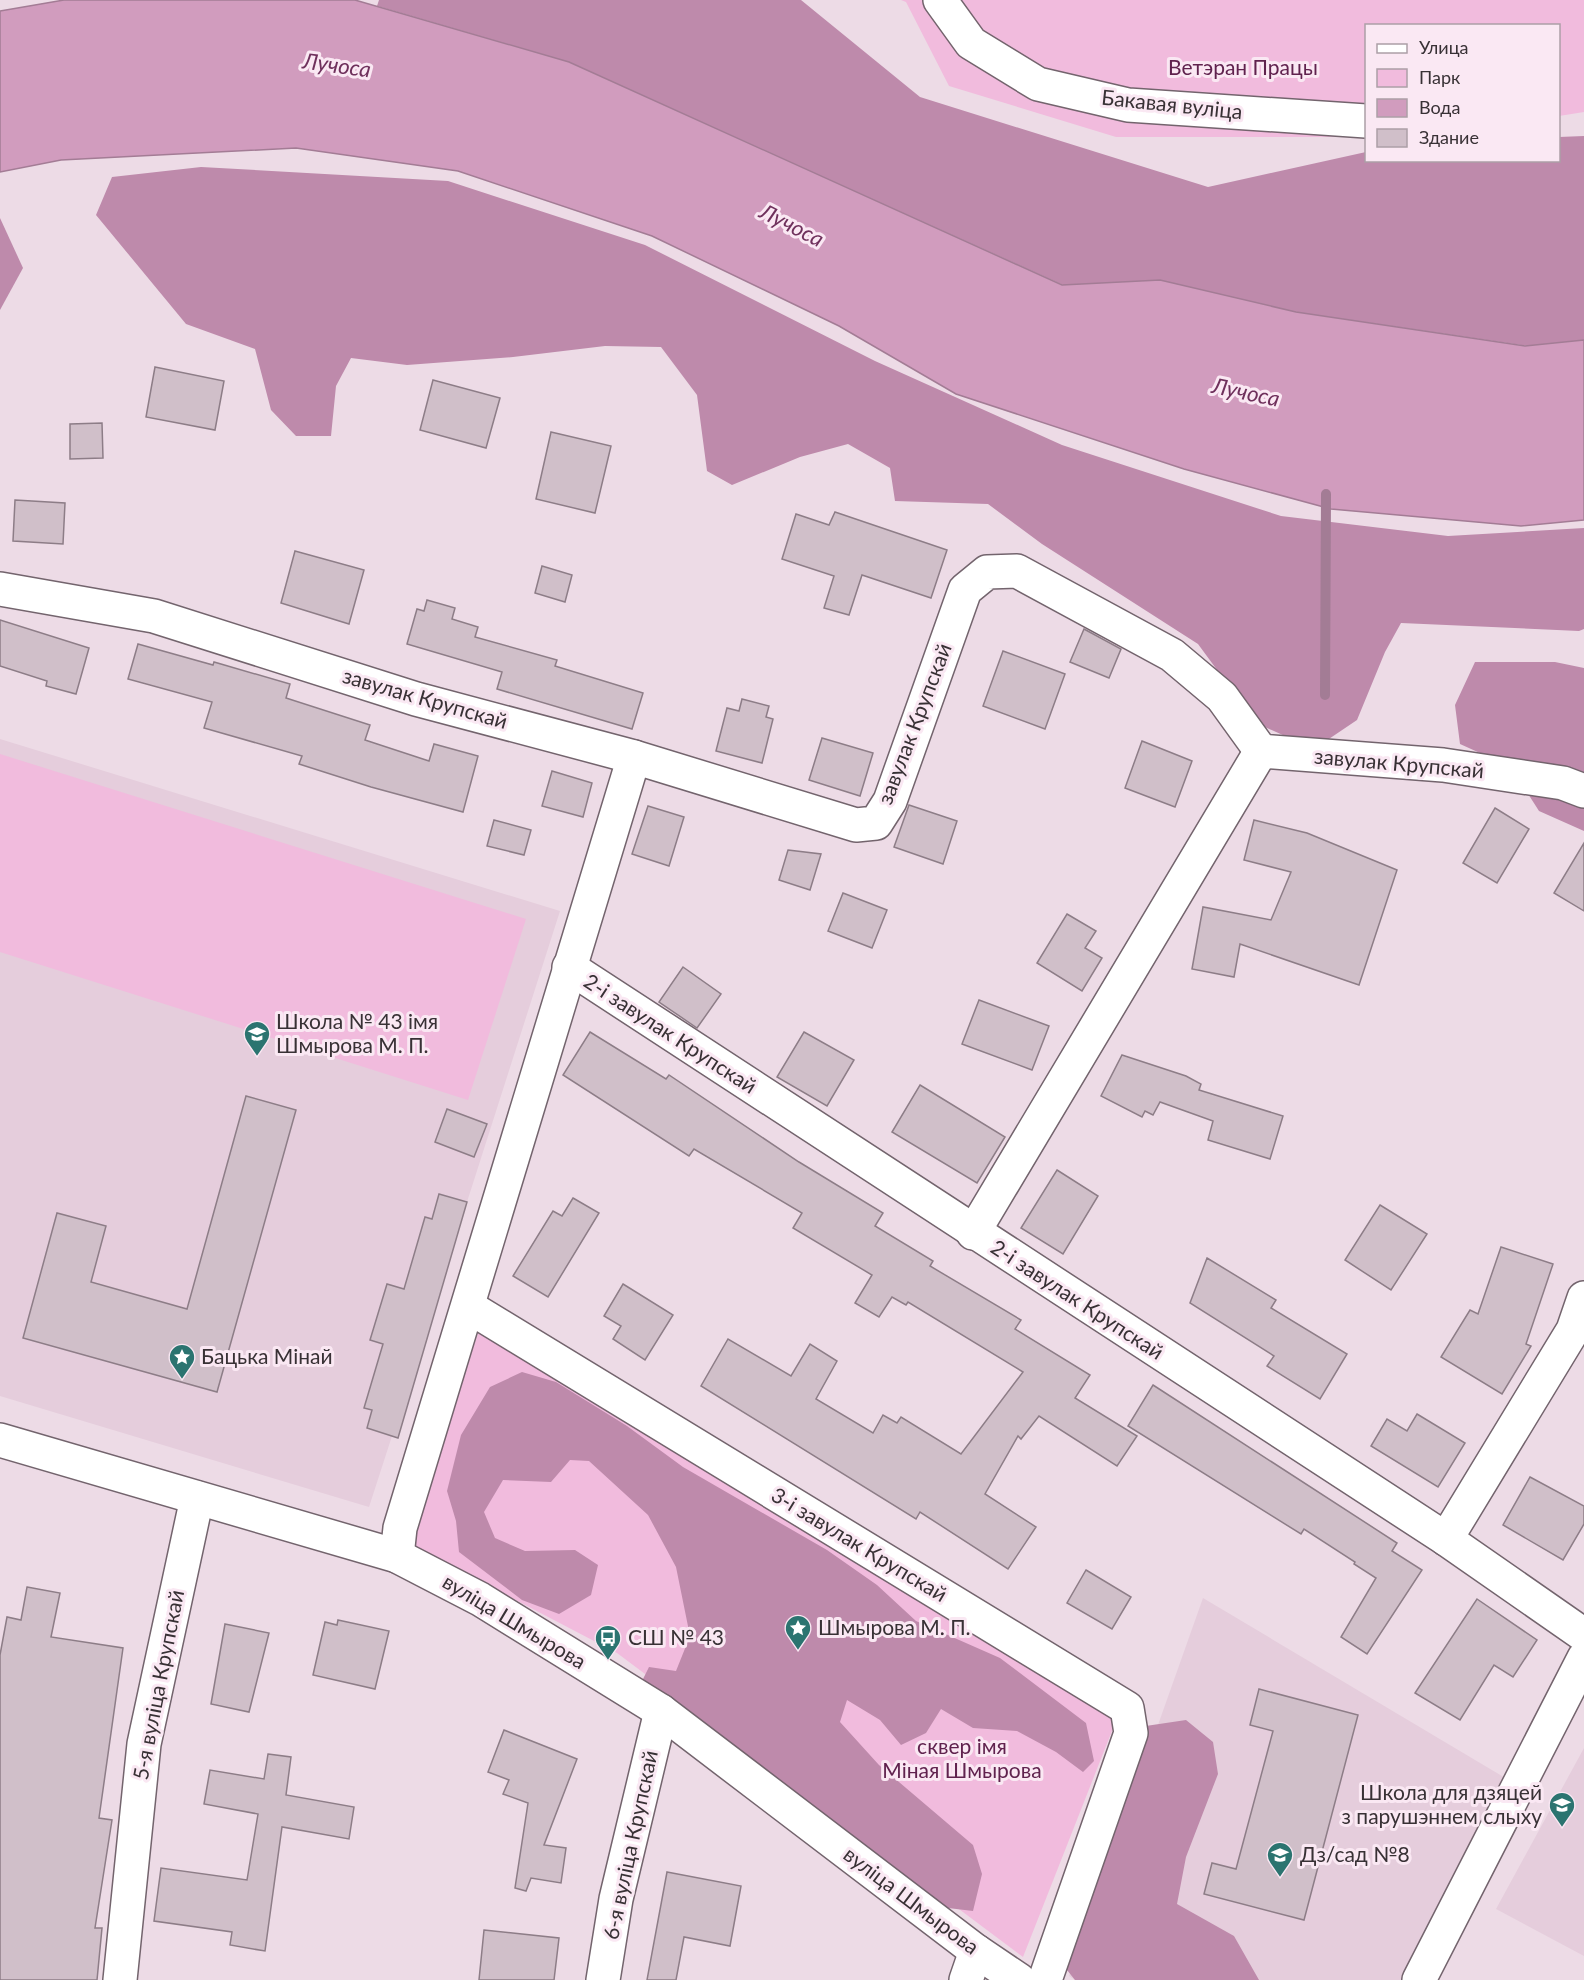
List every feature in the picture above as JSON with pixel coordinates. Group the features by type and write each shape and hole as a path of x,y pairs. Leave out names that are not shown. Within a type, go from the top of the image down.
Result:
{"street":[{"name":"Бакавая вуліца","path":"940,0 971,43 1038,84 1128,105 1365,121"},
{"name":"завулак Крупскай","path":"0,589 154,616 416,699 634,757 856,825 876,823 890,801 965,590 987,572 1017,571 1172,655 1222,697 1261,751 1443,765 1563,783 1584,791"},
{"path":"973,1233 1261,751"},
{"path":"397,1556 400,1528 469,1307 569,967 634,757"},
{"name":"2-і завулак Крупскай","path":"569,967 973,1233 1446,1539 1584,1635"},
{"path":"1446,1539 1573,1330 1584,1298"},
{"name":"3-і завулак Крупскай","path":"469,1307 1127,1708 1131,1733 1045,1980"},
{"name":"вуліца Шмырова","path":"0,1440 397,1556 480,1599 661,1712 971,1965 1019,1980"},
{"name":"5-я вуліца Крупскай","path":"120,1980 144,1744 197,1498"},
{"path":"1419,1980 1584,1658"},
{"name":"6-я вуліца Крупскай","path":"603,1980 616,1899 661,1712"}],"shaded area":[{"path":"379,0 801,0 920,97 1208,187 1365,152 1365,162 1560,162 1560,137 1584,136 1584,341 1528,346 1295,312 1063,285 568,62 377,6"},
{"path":"201,167 448,181 645,245 875,361 1062,445 1281,516 1448,536 1584,528 1584,629 1579,631 1401,623 1385,652 1357,720 1314,749 1256,723 1198,644 1042,544 988,504 895,501 890,468 848,444 800,457 732,485 707,471 697,395 661,347 605,346 513,357 407,365 351,358 336,386 331,436 296,436 271,410 255,349 186,324 96,215 112,177"},
{"path":"0,218 23,268 0,310"},
{"path":"1475,662 1555,662 1584,668 1584,831 1539,811 1511,767 1460,744 1455,705"},
{"name":"Школа № 43 імя Шмырова М. П.","path":"0,739 560,911 467,1202 398,1438 392,1436 369,1507 0,1396"},
{"path":"522,1372 556,1382 627,1426 683,1467 827,1550 877,1585 916,1621 1000,1658 1086,1723 1094,1761 1083,1772 1056,1752 1017,1731 973,1728 941,1709 926,1733 901,1745 880,1720 847,1700 840,1722 879,1765 973,1845 982,1874 973,1911 948,1908 670,1707 642,1681 649,1667 676,1671 690,1636 676,1567 648,1515 589,1461 570,1460 551,1482 503,1480 484,1512 495,1538 525,1551 575,1550 598,1565 591,1595 559,1614 522,1600 459,1552 456,1521 447,1491 461,1435 490,1387"},
{"name":"Дз/сад №8","path":"1203,1598 1507,1779 1401,1980 1075,1980 1069,1976"},
{"path":"1186,1720 1213,1742 1218,1774 1186,1857 1177,1904 1234,1936 1259,1980 1075,1980 1063,1965 1139,1727"},
{"name":"Школа для дзяцей з парушэннем слыху","path":"1584,1748 1584,1956 1496,1909"}],"green space":[{"name":"Ветэран Працы","path":"901,0 1584,0 1584,112 1560,116 1560,24 1365,24 1365,137 1116,137 949,86 906,2"},
{"path":"0,754 526,919 468,1100 0,952"},
{"name":"сквер імя Міная Шмырова","path":"482,1323 1119,1713 1023,1957 617,1653 403,1541"}],"water":[{"name":"Лучоса","path":"64,0 355,0 569,62 1062,285 1160,280 1296,312 1525,346 1584,340 1584,520 1521,526 1331,509 1184,469 956,394 839,326 652,236 458,171 296,148 61,160 0,172 0,11"}],"building":[{"path":"155,367 224,381 215,430 146,417"},
{"path":"433,380 500,398 486,448 420,430"},
{"path":"102,423 103,458 70,459 70,424"},
{"path":"551,432 611,446 595,513 536,499"},
{"path":"15,500 65,503 63,544 13,541"},
{"path":"835,512 947,550 931,598 862,575 849,615 824,608 834,576 782,559 796,514 829,525"},
{"path":"295,551 364,570 349,624 281,603"},
{"path":"542,566 572,575 565,602 535,593"},
{"path":"427,600 455,608 452,619 478,627 475,637 557,660 555,666 643,693 632,729 497,689 502,672 407,644 417,609 424,611"},
{"path":"0,620 89,648 76,694 46,686 47,681 0,666"},
{"path":"1084,629 1121,649 1109,678 1070,662"},
{"path":"138,644 213,665 214,662 290,684 286,698 370,725 365,740 429,761 434,744 478,756 463,812 371,787 299,764 302,756 204,728 212,702 128,679"},
{"path":"1003,651 1065,674 1045,729 983,706"},
{"path":"742,699 769,706 766,717 773,719 762,763 716,751 727,708 739,711"},
{"path":"822,738 873,753 860,796 809,780"},
{"path":"1142,741 1192,761 1175,807 1125,788"},
{"path":"552,771 592,783 583,817 542,806"},
{"path":"909,805 957,821 943,864 894,847"},
{"path":"648,806 684,817 669,866 632,854"},
{"path":"1495,808 1529,829 1497,883 1463,863"},
{"path":"494,820 531,830 524,855 487,846"},
{"path":"1254,820 1307,833 1397,870 1359,985 1240,944 1234,977 1192,969 1203,907 1271,920 1291,872 1244,860"},
{"path":"1584,843 1584,911 1554,893"},
{"path":"788,850 821,854 810,890 779,880"},
{"path":"843,893 887,910 872,948 828,931"},
{"path":"1067,914 1096,931 1085,948 1102,958 1082,991 1037,963"},
{"path":"683,967 721,994 697,1028 659,1002"},
{"path":"979,1000 1049,1026 1032,1070 962,1044"},
{"path":"590,1032 666,1079 669,1075 799,1162 883,1213 875,1226 933,1261 930,1266 1021,1320 1015,1329 1090,1375 1075,1398 1137,1436 1117,1466 1039,1416 1021,1439 1018,1436 985,1494 1036,1527 1008,1569 920,1512 916,1519 701,1386 728,1339 791,1376 810,1344 837,1361 816,1399 873,1433 883,1415 897,1423 901,1417 961,1454 1023,1372 908,1302 906,1305 892,1297 879,1317 855,1303 872,1275 793,1228 802,1213 694,1149 689,1156 563,1075"},
{"path":"804,1032 854,1060 827,1106 777,1077"},
{"path":"1122,1055 1186,1076 1201,1084 1199,1090 1283,1116 1270,1159 1208,1140 1213,1121 1160,1102 1153,1115 1145,1111 1142,1117 1101,1096"},
{"path":"920,1085 1005,1137 977,1183 892,1132"},
{"path":"246,1096 296,1110 217,1392 23,1338 57,1213 106,1226 91,1282 187,1309"},
{"path":"447,1109 487,1124 474,1157 435,1142"},
{"path":"1057,1170 1098,1196 1063,1254 1021,1228"},
{"path":"439,1194 467,1202 398,1438 367,1428 372,1410 364,1408 383,1344 370,1340 387,1284 404,1289 425,1217 432,1219"},
{"path":"573,1198 599,1213 548,1297 513,1276 553,1211 562,1216"},
{"path":"1380,1205 1427,1234 1391,1290 1345,1260"},
{"path":"1501,1247 1553,1264 1526,1344 1531,1346 1502,1394 1441,1357 1470,1310 1478,1314"},
{"path":"1207,1258 1276,1300 1271,1308 1347,1354 1320,1399 1267,1366 1274,1356 1190,1303"},
{"path":"623,1284 673,1315 645,1360 613,1339 621,1326 604,1316"},
{"path":"1153,1385 1397,1543 1392,1551 1422,1570 1367,1654 1341,1637 1376,1578 1304,1529 1301,1534 1128,1426"},
{"path":"1417,1414 1465,1443 1438,1487 1371,1446 1387,1419 1407,1431"},
{"path":"1530,1477 1584,1506 1584,1524 1563,1560 1503,1525"},
{"path":"1086,1570 1131,1597 1112,1629 1067,1603"},
{"path":"27,1587 60,1593 51,1637 123,1648 99,1818 112,1820 95,1928 102,1928 97,1980 0,1980 0,1655 7,1617 21,1620"},
{"path":"1477,1599 1537,1640 1513,1677 1494,1665 1460,1720 1415,1693"},
{"path":"338,1620 389,1631 375,1689 313,1675 325,1622 337,1625"},
{"path":"225,1624 269,1633 249,1712 211,1704"},
{"path":"1259,1689 1358,1715 1304,1920 1204,1894 1212,1863 1236,1869 1273,1731 1250,1725"},
{"path":"504,1730 577,1759 544,1845 566,1848 561,1883 531,1878 526,1891 515,1888 528,1803 503,1794 509,1780 488,1772"},
{"path":"268,1754 291,1757 286,1795 354,1807 349,1839 282,1827 265,1951 230,1945 232,1932 154,1921 161,1868 247,1880 258,1814 204,1804 210,1770 264,1779"},
{"path":"667,1872 741,1886 730,1946 684,1937 676,1980 647,1980"},
{"path":"484,1930 559,1938 554,1980 479,1980"}],"waterway":[{"path":"1325,695 1326,494"}],"place":[{"name":"Школа № 43 імя Шмырова М. П.","path":"257,1057"},
{"name":"Бацька Мінай","path":"182,1380"},
{"name":"Шмырова М. П.","path":"798,1651"},
{"name":"СШ № 43","path":"608,1661"},
{"name":"Школа для дзяцей з парушэннем слыху","path":"1562,1828"},
{"name":"Дз/сад №8","path":"1280,1878"}]}
